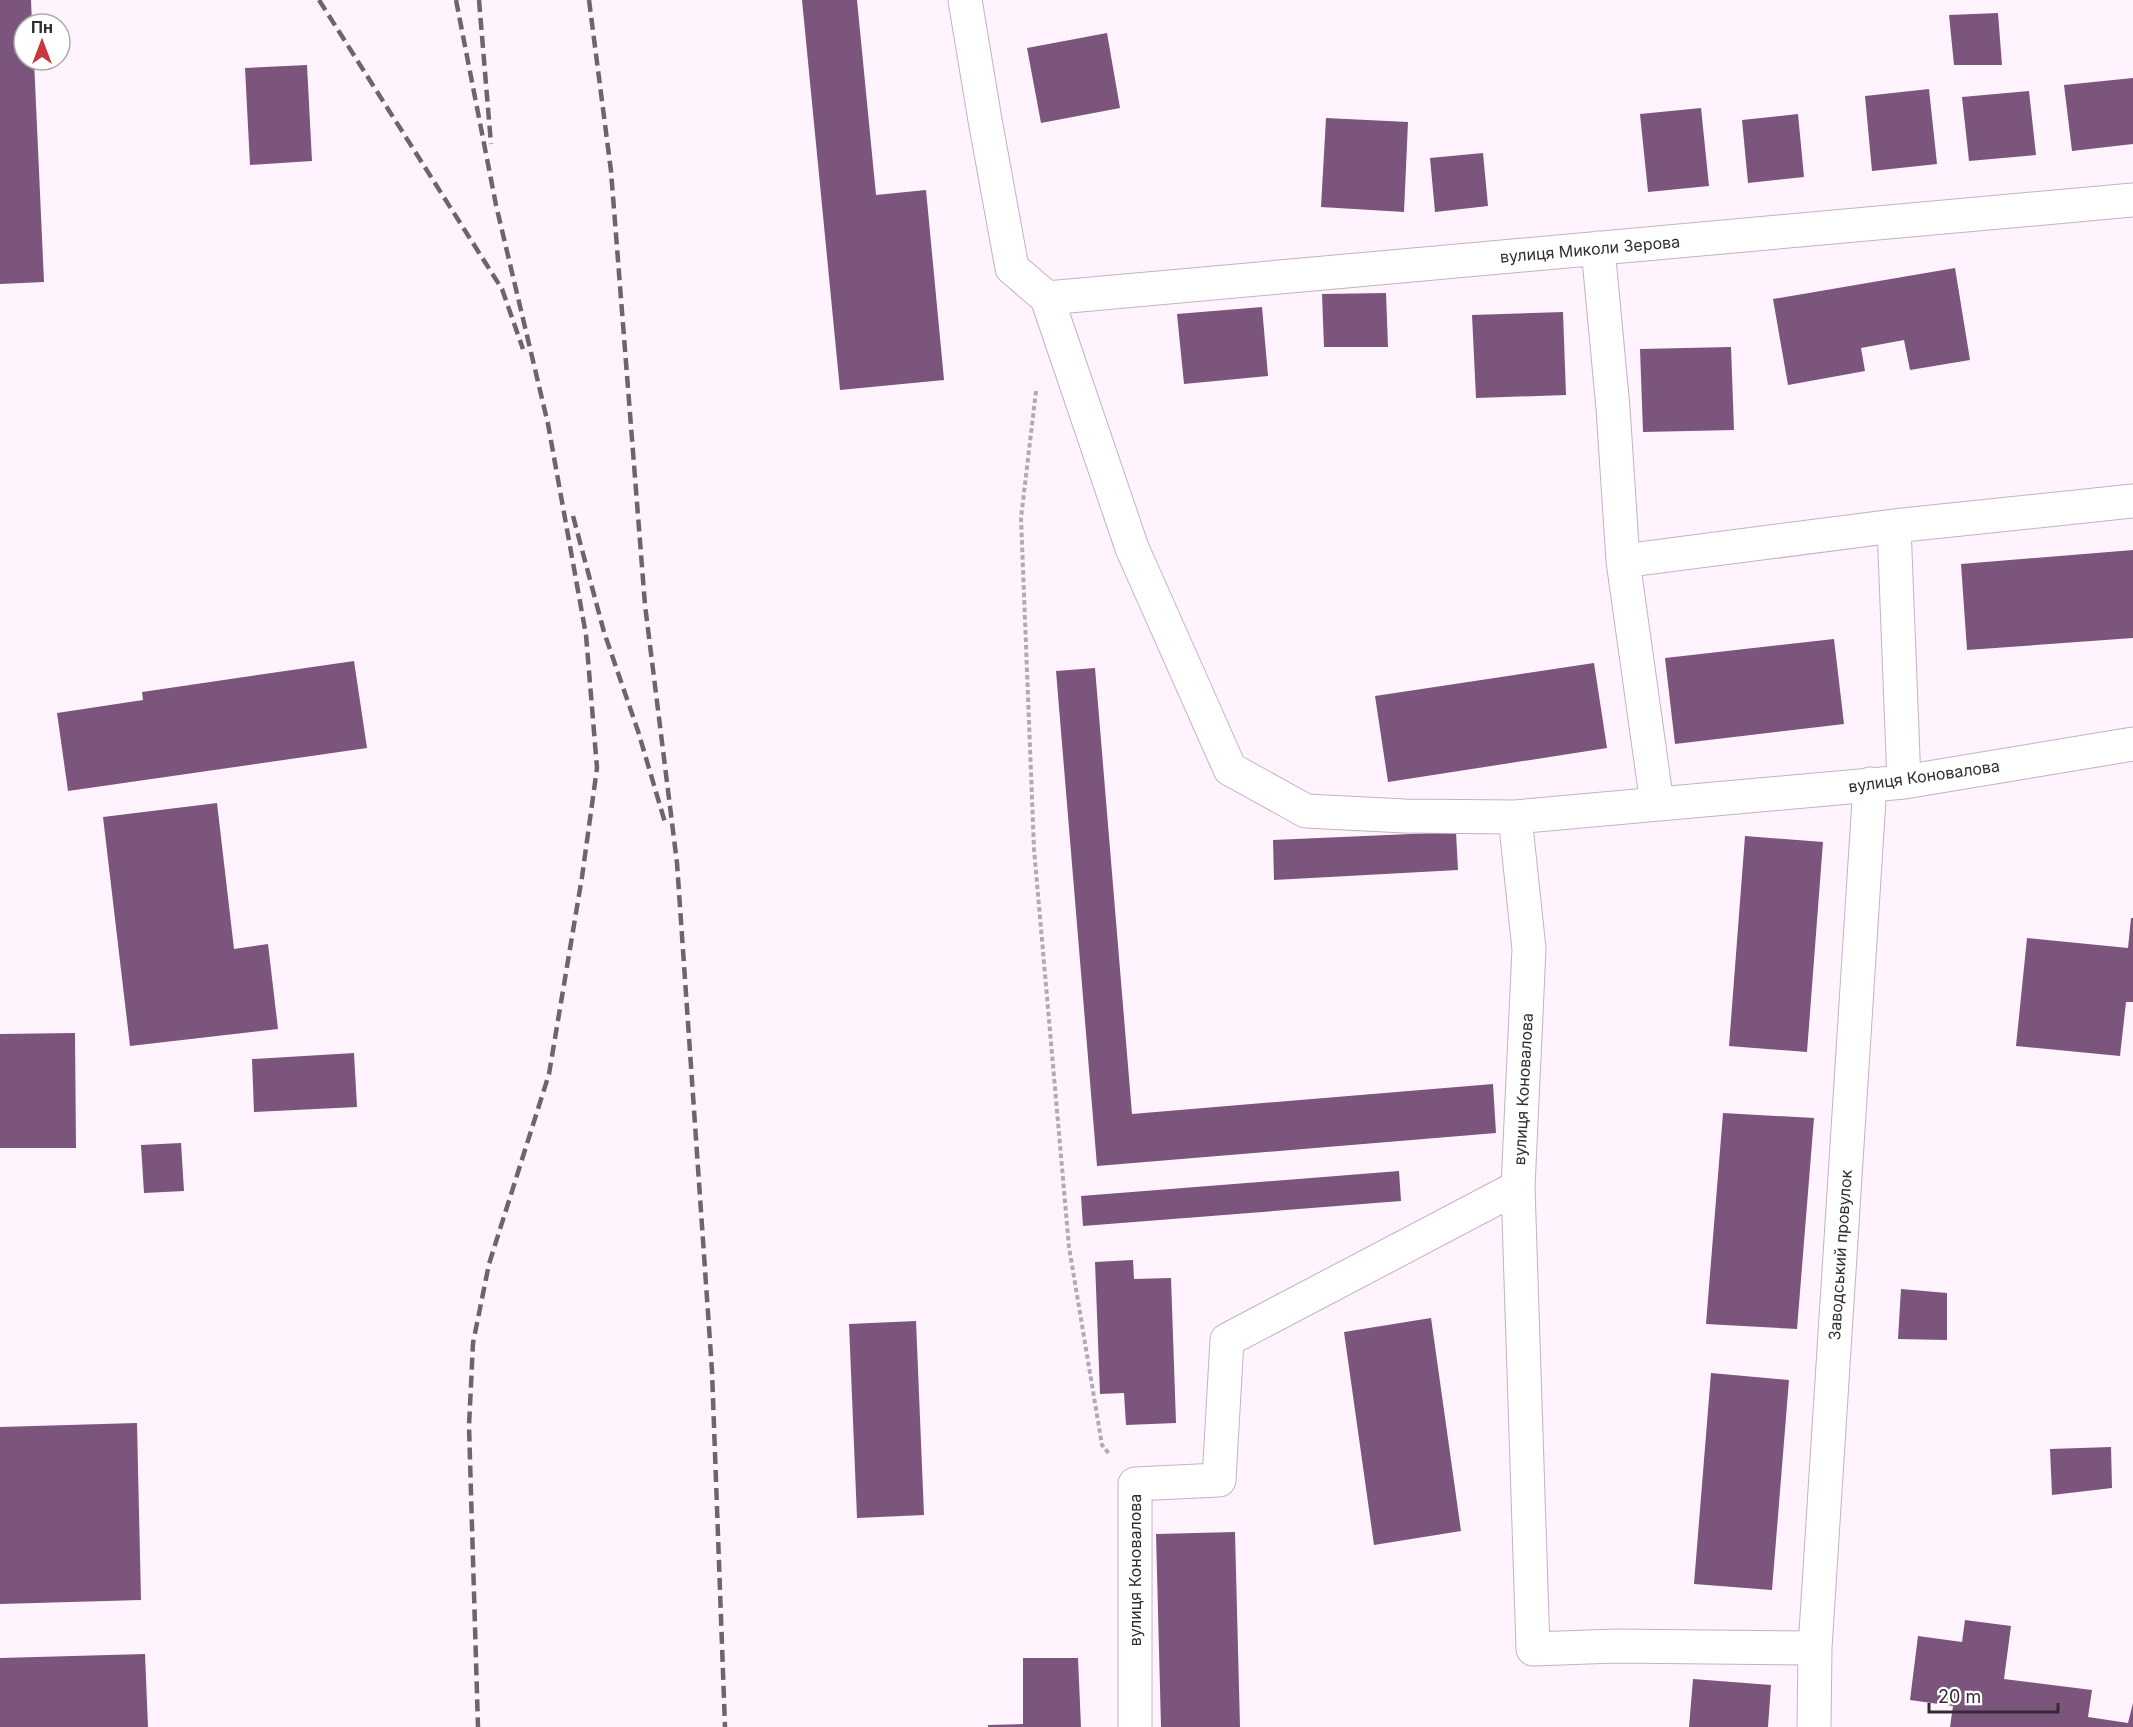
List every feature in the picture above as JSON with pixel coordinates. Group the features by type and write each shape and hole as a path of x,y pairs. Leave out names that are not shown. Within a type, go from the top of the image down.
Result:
{"street":[{"path":"965,0 1012,268 1047,298 1132,548 1230,769 1306,811 1405,816 1515,817"},
{"name":"вулиця Миколи Зерова","path":"1047,298 2133,200"},
{"path":"1598,248 1613,408 1623,561 1657,804"},
{"path":"1623,561 1894,526 2132,501"},
{"path":"1894,526 1904,782"},
{"name":"вулиця Коновалова","path":"1135,1727 1135,1484 1219,1480 1227,1340 1518,1187 1529,949 1515,817 1904,782 2133,744"},
{"name":"Заводський провулок","path":"1814,1727 1815,1648 1870,784"},
{"path":"1518,1187 1533,1649 1616,1646 1815,1648"}],"path":[{"path":"1036,391 1021,518 1034,849 1069,1247 1102,1445 1135,1484"}],"building":[{"path":"0,0 31,0 32,12 12,12 12,72 35,72 44,282 0,284"},
{"path":"802,0 857,0 876,195 926,190 944,380 840,390"},
{"path":"1998,13 2002,65 1954,65 1949,15"},
{"path":"1107,33 1120,108 1041,123 1027,48"},
{"path":"307,65 312,161 250,165 245,68"},
{"path":"2133,78 2133,144 2072,151 2064,85"},
{"path":"1929,89 1937,164 1872,171 1865,96"},
{"path":"2029,91 2036,155 1969,161 1962,97"},
{"path":"1701,108 1709,186 1648,192 1640,114"},
{"path":"1798,114 1804,177 1748,183 1742,120"},
{"path":"1326,118 1408,122 1404,212 1321,207"},
{"path":"1483,153 1488,206 1435,212 1430,158"},
{"path":"1955,268 1970,360 1910,370 1904,340 1861,348 1865,371 1788,385 1773,299"},
{"path":"1386,293 1388,347 1324,347 1322,294"},
{"path":"1262,307 1268,376 1184,384 1177,314"},
{"path":"1563,312 1566,395 1476,398 1472,315"},
{"path":"1731,347 1734,430 1643,432 1640,349"},
{"path":"2133,550 2133,638 1967,650 1961,564"},
{"path":"1834,639 1844,724 1675,744 1665,658"},
{"path":"354,661 367,748 68,791 57,713 143,700 142,692"},
{"path":"1594,663 1607,748 1388,782 1375,696"},
{"path":"1095,668 1132,1114 1493,1084 1496,1133 1097,1166 1056,671"},
{"path":"217,803 234,949 268,944 278,1029 130,1046 103,817"},
{"path":"1456,832 1458,870 1274,880 1273,840"},
{"path":"1745,836 1823,842 1807,1052 1729,1046"},
{"path":"2131,918 2133,918 2133,1002 2126,1002 2120,1056 2016,1046 2027,938 2128,948"},
{"path":"75,1033 76,1148 0,1148 0,1034"},
{"path":"354,1053 357,1107 254,1112 252,1059"},
{"path":"1723,1113 1814,1118 1797,1329 1706,1324"},
{"path":"181,1143 184,1191 144,1193 141,1145"},
{"path":"1399,1171 1401,1201 1083,1226 1081,1196"},
{"path":"1133,1260 1134,1279 1171,1278 1176,1423 1126,1425 1124,1393 1100,1394 1095,1262"},
{"path":"1901,1289 1947,1293 1947,1340 1898,1339"},
{"path":"1431,1318 1461,1531 1374,1545 1344,1332"},
{"path":"916,1321 924,1515 857,1518 849,1324"},
{"path":"1711,1373 1789,1380 1772,1590 1694,1584"},
{"path":"137,1423 141,1600 0,1604 0,1427"},
{"path":"2111,1447 2112,1488 2052,1495 2050,1449"},
{"path":"1235,1532 1240,1727 1161,1727 1156,1534"},
{"path":"1965,1620 2011,1626 2004,1679 2092,1690 2088,1717 2128,1723 2133,1703 2133,1727 1950,1727 1953,1706 1910,1700 1918,1636 1962,1642"},
{"path":"145,1654 148,1727 0,1727 0,1658"},
{"path":"1023,1658 1078,1658 1081,1727 988,1727 988,1725 1023,1724"},
{"path":"1693,1679 1771,1685 1768,1727 1689,1727"}],"railway":[{"path":"319,0 502,289 523,349"},
{"path":"456,0 496,205 548,424 586,635 597,768 582,877 549,1074 489,1264 473,1343 469,1426 478,1727"},
{"path":"479,0 491,144"},
{"path":"589,0 611,171 645,605 677,863 712,1371 725,1727"},
{"path":"573,516 604,632 638,731 666,826"}]}
